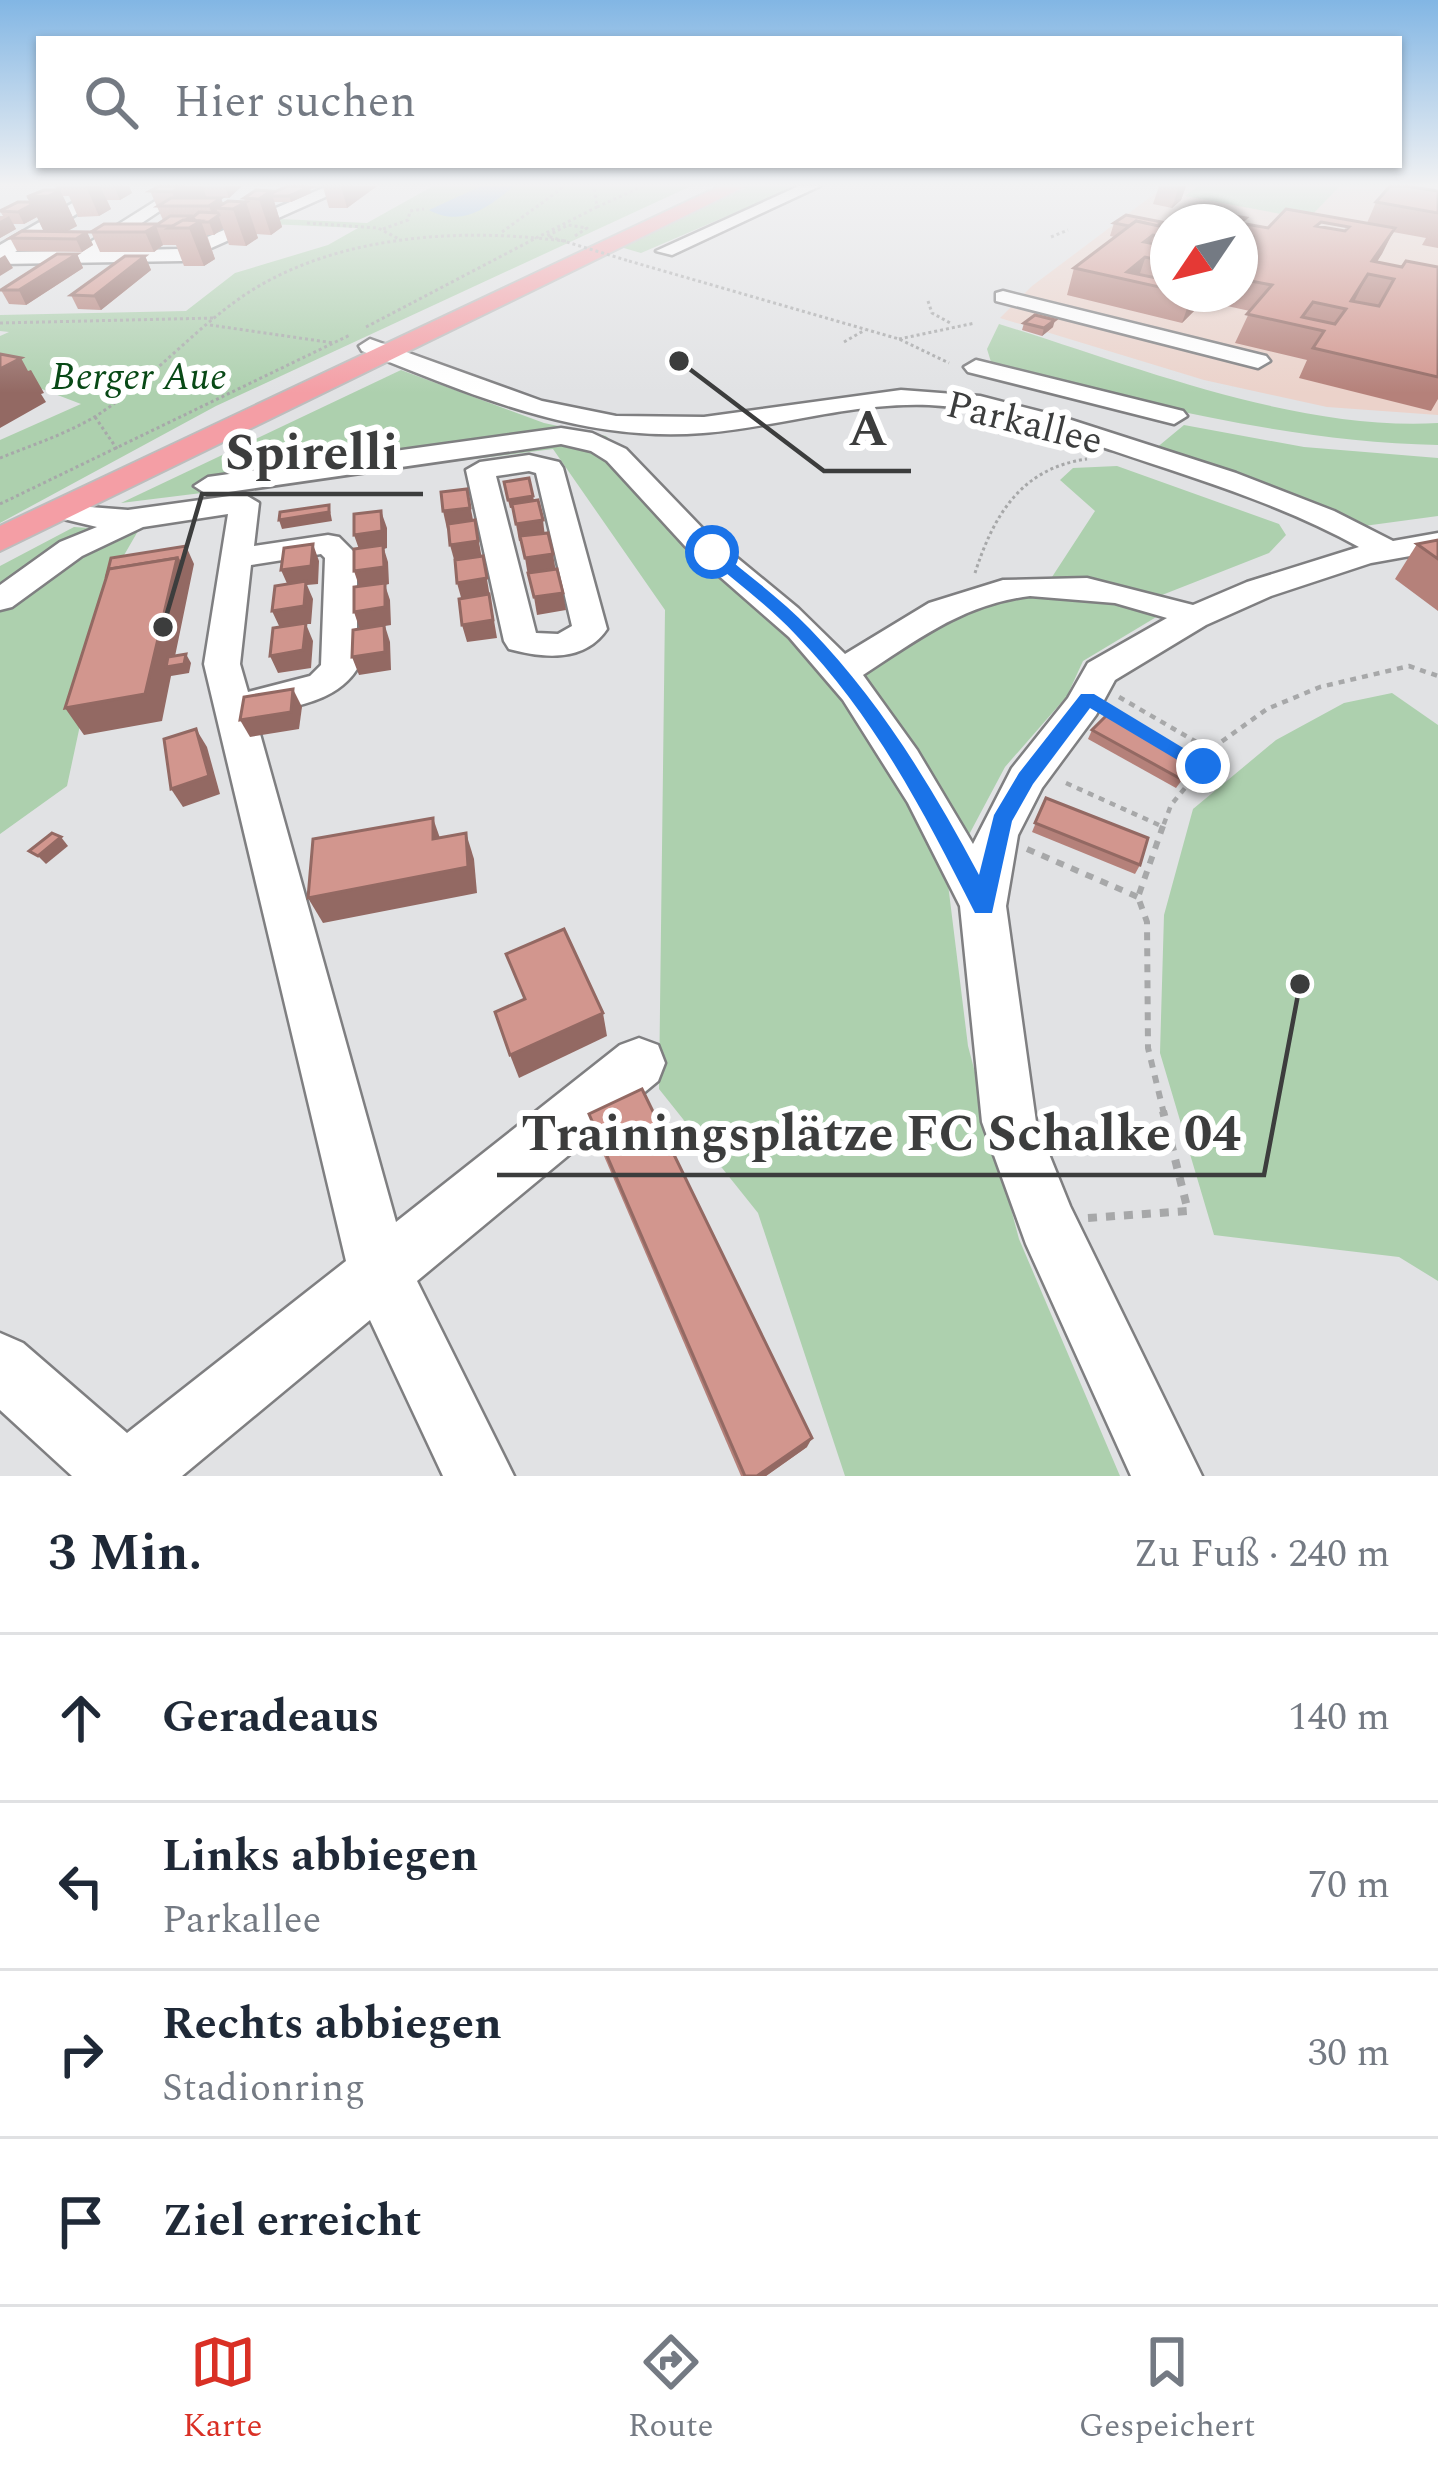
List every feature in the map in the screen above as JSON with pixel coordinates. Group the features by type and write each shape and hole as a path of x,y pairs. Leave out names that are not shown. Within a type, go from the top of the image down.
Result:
{"main road":[{"path":"132,479 574,255"},
{"path":"379,350 586,255"},
{"path":"0,541 61,510"}],"street":[{"path":"0,255 142,259 170,255"},
{"path":"38,281 80,255"},
{"path":"109,283 142,259"},
{"path":"1003,297 1258,361"},
{"name":"Parkallee","path":"379,350 555,416 605,425 707,424 842,399 885,397 997,406 1106,451 1287,499 1387,550"},
{"path":"976,367 1174,416"},
{"path":"132,479 148,494 562,436 588,437 612,449 682,526 802,630 839,674 917,778 983,906"},
{"path":"61,510 82,518 132,479 244,502 529,463 548,467 590,629 577,642 546,648 520,641 480,470"},
{"path":"0,600 71,550 132,479"},
{"path":"244,502 222,664 379,1270 478,1476"},
{"path":"1167,1476 1047,1222 1009,1122 983,906 996,835 1026,779 1102,672 1194,617 1259,589 1387,550 1438,542"},
{"path":"233,709 323,685 339,669 341,555 328,544 239,558"},
{"path":"839,674 974,596 1022,588 1087,588 1156,600 1194,617"},
{"path":"0,1366 125,1476 639,1064"}],"path":[{"path":"0,323 214,318 302,266 342,255"},
{"path":"0,504 132,479 334,343 504,255"},
{"path":"609,255 898,340 957,366 976,367"},
{"path":"928,301 932,313 953,325"},
{"path":"0,458 95,417 214,318"},
{"path":"898,340 975,322"},
{"path":"210,325 334,343"},
{"path":"844,342 865,330"},
{"path":"95,417 132,479"},
{"path":"974,596 974,577 989,524 1041,467 1106,451"},
{"path":"1091,691 1210,750 1268,709 1320,687 1409,666 1438,676"},
{"path":"1047,1222 1187,1211 1148,1048 1147,922 1138,897 1171,805 1203,766 1091,691"},
{"path":"1064,782 1162,826"},
{"path":"996,835 1138,897"}],"shaded area":[{"path":"1073,255 1150,255 1150,312 1258,312 1258,255 1438,255 1438,415 1327,407 1204,380 1000,318"}],"green space":[{"name":"Berger Aue","path":"295,255 542,255 216,406 0,523 0,440 81,404 0,373 0,336 9,332 0,331 0,315 186,311 235,273"},
{"path":"999,324 1272,406 1383,423 1438,423 1438,445 1276,429 1010,371 991,362 987,349"},
{"path":"401,370 544,423 606,436 860,673 952,616 1005,597 1074,596 1163,613 1083,661 1067,696 1005,767 947,876 968,1046 1019,1239 1120,1476 845,1476 758,1213 659,1089 665,610 553,449 121,503"},
{"path":"1184,425 1304,447 1438,458 1438,516 1364,526 1295,494 1155,449"},
{"path":"1117,466 1279,524 1286,535 1269,553 1162,595 1052,577 1095,511 1060,480 1073,468"},
{"path":"74,527 138,531 112,576 67,786 0,834 0,566"},
{"path":"1392,693 1438,725 1438,1281 1399,1257 1214,1235 1160,1053 1164,915 1193,809 1276,740 1344,703"}],"building":[{"path":"56,255 76,255 19,290 1,290"},
{"path":"1091,255 1150,255 1127,272 1150,277 1150,285 1074,268"},
{"path":"1258,255 1376,255 1372,261 1438,267 1438,377 1313,348 1324,331 1247,314 1258,312 1258,301 1272,285 1258,282","holes":["1368,274 1394,279 1379,306 1351,301","1313,302 1346,309 1335,324 1302,317"]},
{"path":"125,256 145,256 94,296 71,295"},
{"path":"1035,315 1055,320 1044,328 1024,323"},
{"path":"0,354 21,358 0,369"},
{"path":"529,478 533,496 508,500 504,482"},
{"path":"467,489 470,508 443,511 441,492"},
{"path":"538,500 543,520 516,524 512,504"},
{"path":"329,505 329,512 279,520 280,512"},
{"path":"381,511 382,531 354,535 354,514"},
{"path":"475,520 478,541 450,545 448,524"},
{"path":"548,533 553,554 525,558 520,536"},
{"path":"1438,540 1438,559 1417,544"},
{"path":"313,544 311,566 281,570 284,548"},
{"path":"383,545 384,567 354,571 354,549"},
{"path":"186,546 182,566 177,558 109,569 106,578 111,558"},
{"path":"483,556 487,578 457,583 455,560"},
{"path":"177,558 145,694 65,708 109,569"},
{"path":"557,569 563,593 534,597 528,573"},
{"path":"306,581 304,606 272,611 275,586"},
{"path":"385,583 385,607 354,612 354,587"},
{"path":"489,594 493,620 462,625 459,599"},
{"path":"306,623 303,650 270,656 273,628"},
{"path":"384,625 385,652 352,657 353,630"},
{"path":"186,654 184,664 166,667 168,657"},
{"path":"293,689 291,712 240,720 244,697"},
{"path":"1109,713 1197,760 1181,779 1092,730"},
{"path":"196,729 209,776 171,789 164,739"},
{"path":"1046,798 1148,838 1140,865 1035,823"},
{"path":"433,818 433,839 466,833 468,867 308,898 313,839"},
{"path":"52,833 61,837 38,856 29,851"},
{"path":"564,929 603,1013 510,1055 495,1012 525,999 506,954"},
{"path":"642,1089 812,1438 757,1476 745,1476 589,1114"}],"place":[{"name":"A","path":"679,361"},
{"name":"Spirelli","path":"163,627"},
{"name":"Trainingsplätze FC Schalke 04","path":"1300,984"}],"route":[{"path":"712,552 802,630 839,674 917,778 983,906 1002,820 1026,779 1088,698 1195,757 1203,766"}]}
